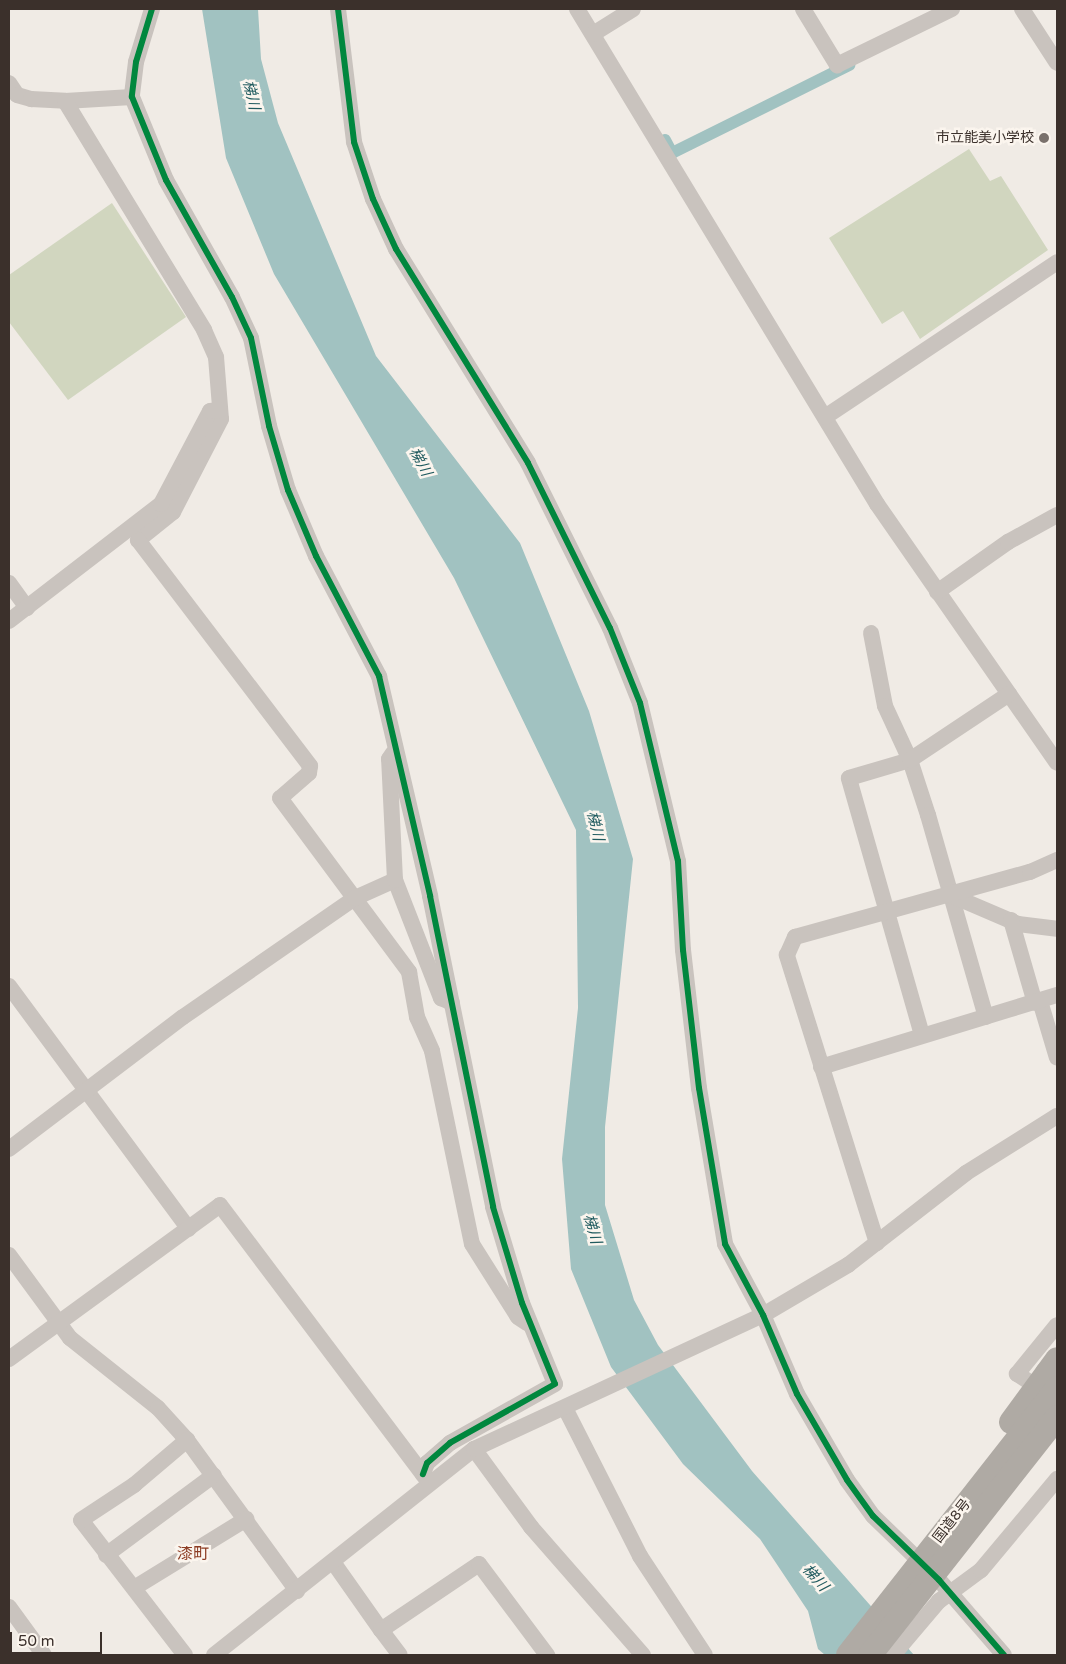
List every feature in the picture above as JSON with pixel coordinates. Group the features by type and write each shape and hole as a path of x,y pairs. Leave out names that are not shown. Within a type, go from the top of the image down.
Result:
{"highway":[{"path":"897,1606 954,1501 1048,1376"},
{"name":"国道8号","path":"848,1655 897,1606 1057,1417"},
{"path":"897,1606 947,1580 1057,1442"},
{"name":"国道8号","path":"870,1655 897,1606"}],"street":[{"path":"152,9 136,62 132,97 166,180 232,297 251,338 269,426 288,490 316,556 379,676 452,1003 493,1207 530,1325 555,1384 450,1443 427,1463 426,1479"},
{"path":"338,9 354,142 373,199 396,249 528,463 610,628 640,703 678,861 683,950 698,1078 725,1244 797,1394 846,1480 873,1516 939,1580 1004,1655"},
{"path":"577,9 877,504 1009,694 1051,744 1057,763"},
{"path":"592,34 633,9"},
{"path":"804,9 837,65 952,9"},
{"path":"1022,9 1057,63"},
{"path":"9,83 17,95 65,101 132,97"},
{"path":"65,101 204,330 216,357 221,420 173,512 138,540 310,766 309,773 280,798 409,972 417,1017 432,1051 472,1244 518,1317 530,1325"},
{"path":"824,416 1057,262"},
{"path":"9,621 160,504 210,411 220,410"},
{"path":"937,592 1008,542 1057,514"},
{"path":"9,583 27,608"},
{"path":"871,632 885,706 910,760 986,1018"},
{"path":"922,1036 888,910 849,778 910,760 1009,694"},
{"path":"396,748 389,759 395,880 441,998 452,1003"},
{"path":"877,1243 787,955 795,937 1030,872 1057,860"},
{"path":"9,1149 183,1017 355,898 395,880"},
{"path":"948,894 1018,924 1057,929"},
{"path":"1011,920 1057,1058"},
{"path":"9,986 189,1229"},
{"path":"821,1067 1057,995"},
{"path":"214,1655 333,1562 426,1479 474,1448 759,1317 848,1265 966,1173 1057,1116"},
{"path":"9,1359 189,1229 220,1204 426,1479"},
{"path":"9,1255 70,1338 158,1408 187,1440 297,1591"},
{"path":"1048,1376 1017,1374 1057,1325"},
{"path":"569,1405 640,1556 705,1655"},
{"path":"185,1655 134,1588 106,1555 81,1520 134,1485 187,1440"},
{"path":"474,1448 531,1527 643,1655"},
{"path":"106,1555 214,1476"},
{"path":"893,1655 940,1601 981,1570 1057,1479"},
{"path":"134,1588 246,1519"},
{"path":"333,1562 400,1655"},
{"path":"381,1630 479,1564 547,1655"},
{"path":"9,1607 44,1655"}],"green space":[{"path":"969,149 990,181 1001,176 1048,250 920,339 903,311 882,324 829,238"},
{"path":"112,203 186,317 68,400 9,322 9,275"}],"water":[{"name":"梯川","path":"202,9 258,9 261,59 278,123 376,356 520,543 589,711 633,859 605,1127 605,1205 634,1300 658,1345 752,1471 914,1655 825,1655 818,1649 808,1611 760,1539 683,1464 611,1367 571,1269 562,1159 578,1008 576,830 454,578 274,274 226,158"}],"waterway":[{"path":"665,140 672,153 849,65"}],"cycle path":[{"path":"152,9 136,62 132,97 166,180 232,297 251,338 269,426 288,490 316,556 379,676 430,896 493,1207 522,1303 555,1384 450,1443 427,1463 423,1474"},
{"path":"338,9 354,142 373,199 396,249 528,463 610,628 640,703 678,861 683,950 699,1088 725,1244 763,1315 797,1394 847,1480 873,1516 939,1580 1004,1655"}],"place":[{"name":"市立能美小学校","path":"1044,138"}],"district":[{"name":"漆町","path":"193,1554"}]}
